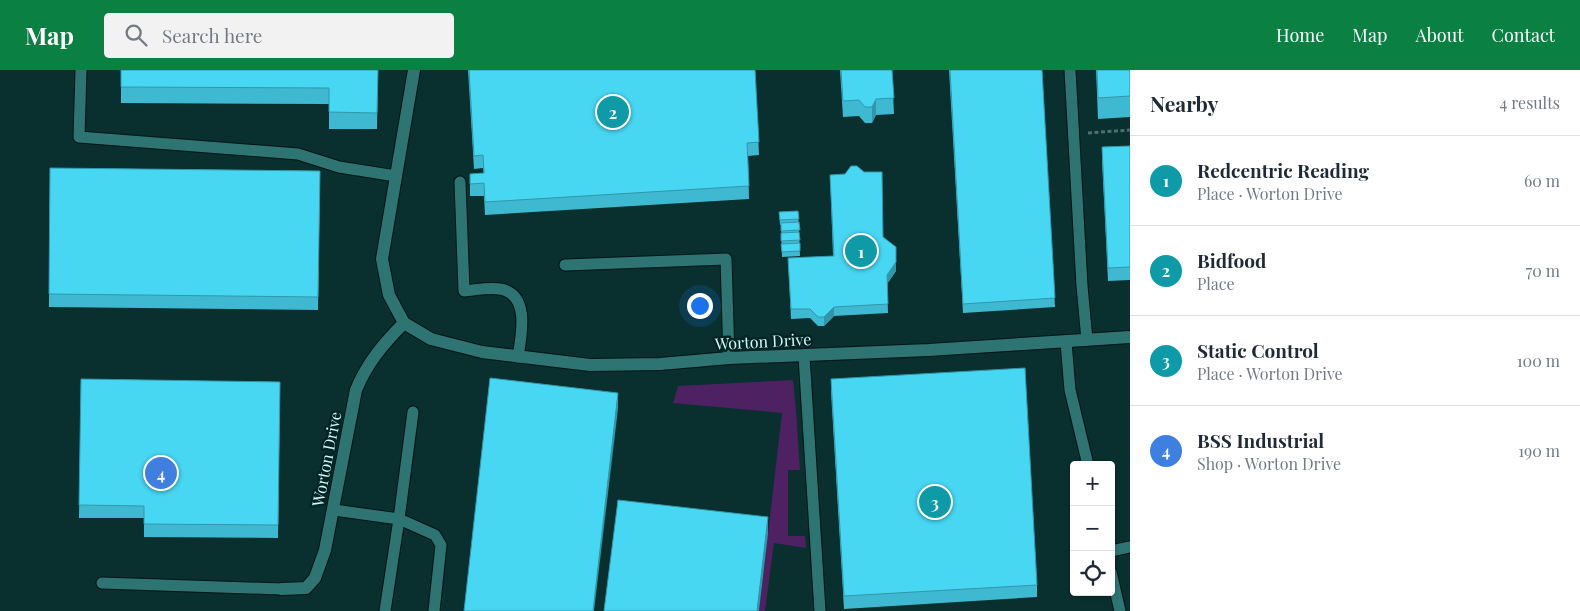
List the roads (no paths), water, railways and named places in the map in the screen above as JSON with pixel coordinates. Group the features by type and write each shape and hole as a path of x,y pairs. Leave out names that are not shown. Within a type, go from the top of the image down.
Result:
{"street":[{"path":"404,323 389,295 382,259 414,70"},
{"name":"Worton Drive","path":"282,589 306,588 315,578 325,550 334,510 356,390 366,368 376,354 404,323 431,339 453,346 518,357 590,365 660,364 730,358 804,356 1130,337"}],"lane":[{"path":"81,70 79,138 298,154 339,167 396,176"},
{"path":"1070,70 1082,295 1087,340"},
{"path":"460,182 464,291 499,289 513,296 522,313 518,357"},
{"path":"565,265 726,259 730,358"},
{"path":"1066,342 1070,390 1087,461"},
{"path":"804,356 820,611"},
{"path":"385,611 400,519 413,412"},
{"path":"334,510 400,519 434,536 441,545 434,611"},
{"path":"1115,550 1130,547"},
{"path":"102,583 282,589"},
{"path":"1115,589 1120,611"}],"place":[{"name":"Bidfood","path":"613,112"},
{"name":"Redcentric Reading","path":"861,251"},
{"name":"BSS Industrial","path":"161,473"},
{"name":"Static Control","path":"935,502"}]}
